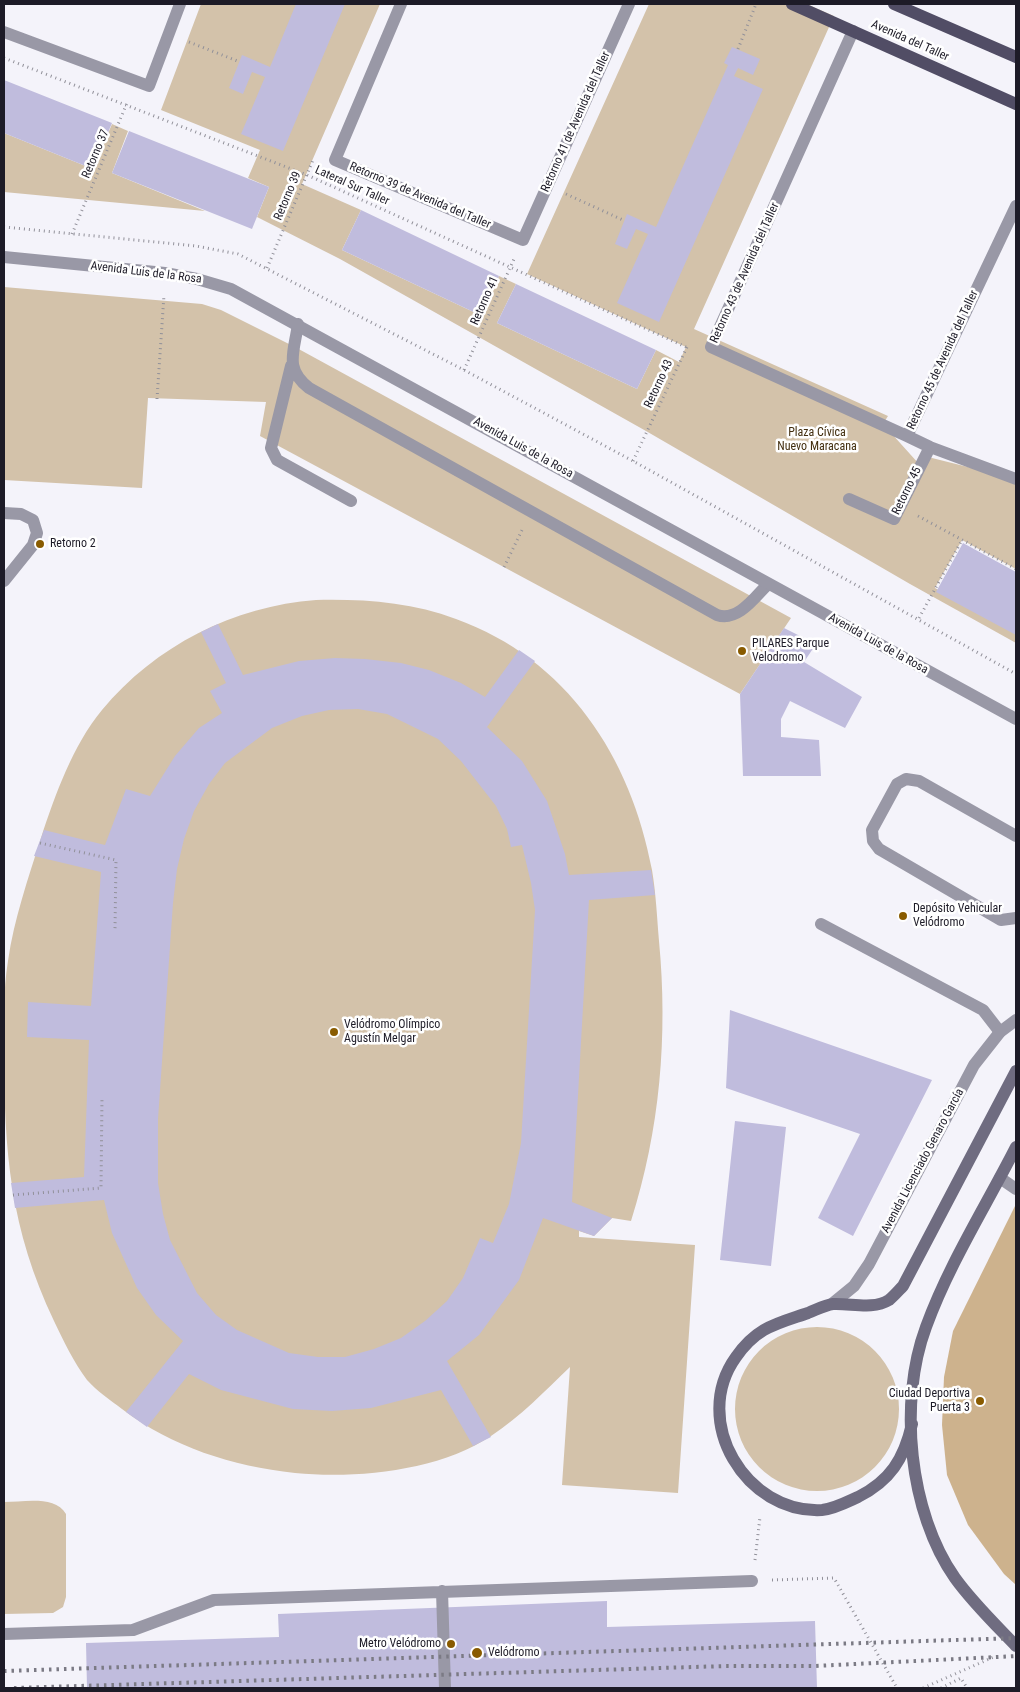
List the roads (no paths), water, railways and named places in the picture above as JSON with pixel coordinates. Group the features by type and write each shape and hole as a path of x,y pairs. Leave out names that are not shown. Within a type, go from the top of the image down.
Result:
{"main road":[{"name":"Avenida del Taller","path":"792,4 1016,104"},
{"path":"894,4 1016,57"}],"street":[{"path":"4,32 149,86 180,4"},
{"name":"Retorno 39 de Avenida del Taller","path":"401,4 336,160 523,240"},
{"name":"Retorno 41 de Avenida del Taller","path":"523,240 629,4"},
{"name":"Retorno 43 de Avenida del Taller","path":"853,31 711,347 907,436"},
{"name":"Retorno 45 de Avenida del Taller","path":"1016,206 907,436 930,447 1016,479"},
{"name":"Avenida Luis de la Rosa","path":"4,258 165,273 197,278 231,289 298,324 1016,720"},
{"path":"298,324 291,366 271,448 277,460 351,501"},
{"path":"291,366 297,379 309,388 725,618 738,613 768,584"},
{"name":"Retorno 45","path":"849,499 894,519 930,447"},
{"path":"4,513 21,514 33,520 37,533 33,545 4,582"},
{"path":"1016,836 919,781 906,779 896,784 872,830 873,841 879,849 1001,920 1016,918"},
{"path":"821,924 983,1010 1000,1032"},
{"name":"Avenida Licenciado Genaro García","path":"912,1424 906,1449 895,1467 881,1482 844,1503 824,1510 802,1509 782,1504 763,1494 739,1467 723,1437 720,1396 735,1358 750,1341 770,1325 832,1304 854,1286 869,1264 974,1065 1000,1032 1016,1020"},
{"name":"Avenida Licenciado Genaro García","path":"832,1304 861,1306 888,1300 903,1286 1016,1071"},
{"name":"Avenida Licenciado Genaro García","path":"1016,1147 946,1280 926,1327 916,1369 912,1424 912,1455 920,1501 939,1550 955,1578 970,1597 1016,1646"},
{"path":"1000,1178 1016,1189"},
{"path":"4,1634 133,1630 214,1600 752,1581"},
{"path":"442,1591 445,1688"}],"railway":[{"path":"4,1671 1016,1638"},
{"path":"14,1688 726,1666 816,1666 1016,1656"}],"place":[{"name":"Retorno 2","path":"40,544"},
{"name":"PILARES Parque Velodromo","path":"742,651"},
{"name":"Depósito Vehicular Velódromo","path":"903,916"},
{"name":"Velódromo Olímpico Agustín Melgar","path":"334,1032"},
{"name":"Ciudad Deportiva Puerta 3","path":"980,1401"},
{"name":"Metro Velódromo","path":"451,1644"},
{"name":"Velódromo","path":"477,1653"}],"park label":[{"name":"Plaza Cívica Nuevo Maracana","path":"817,440"}]}
